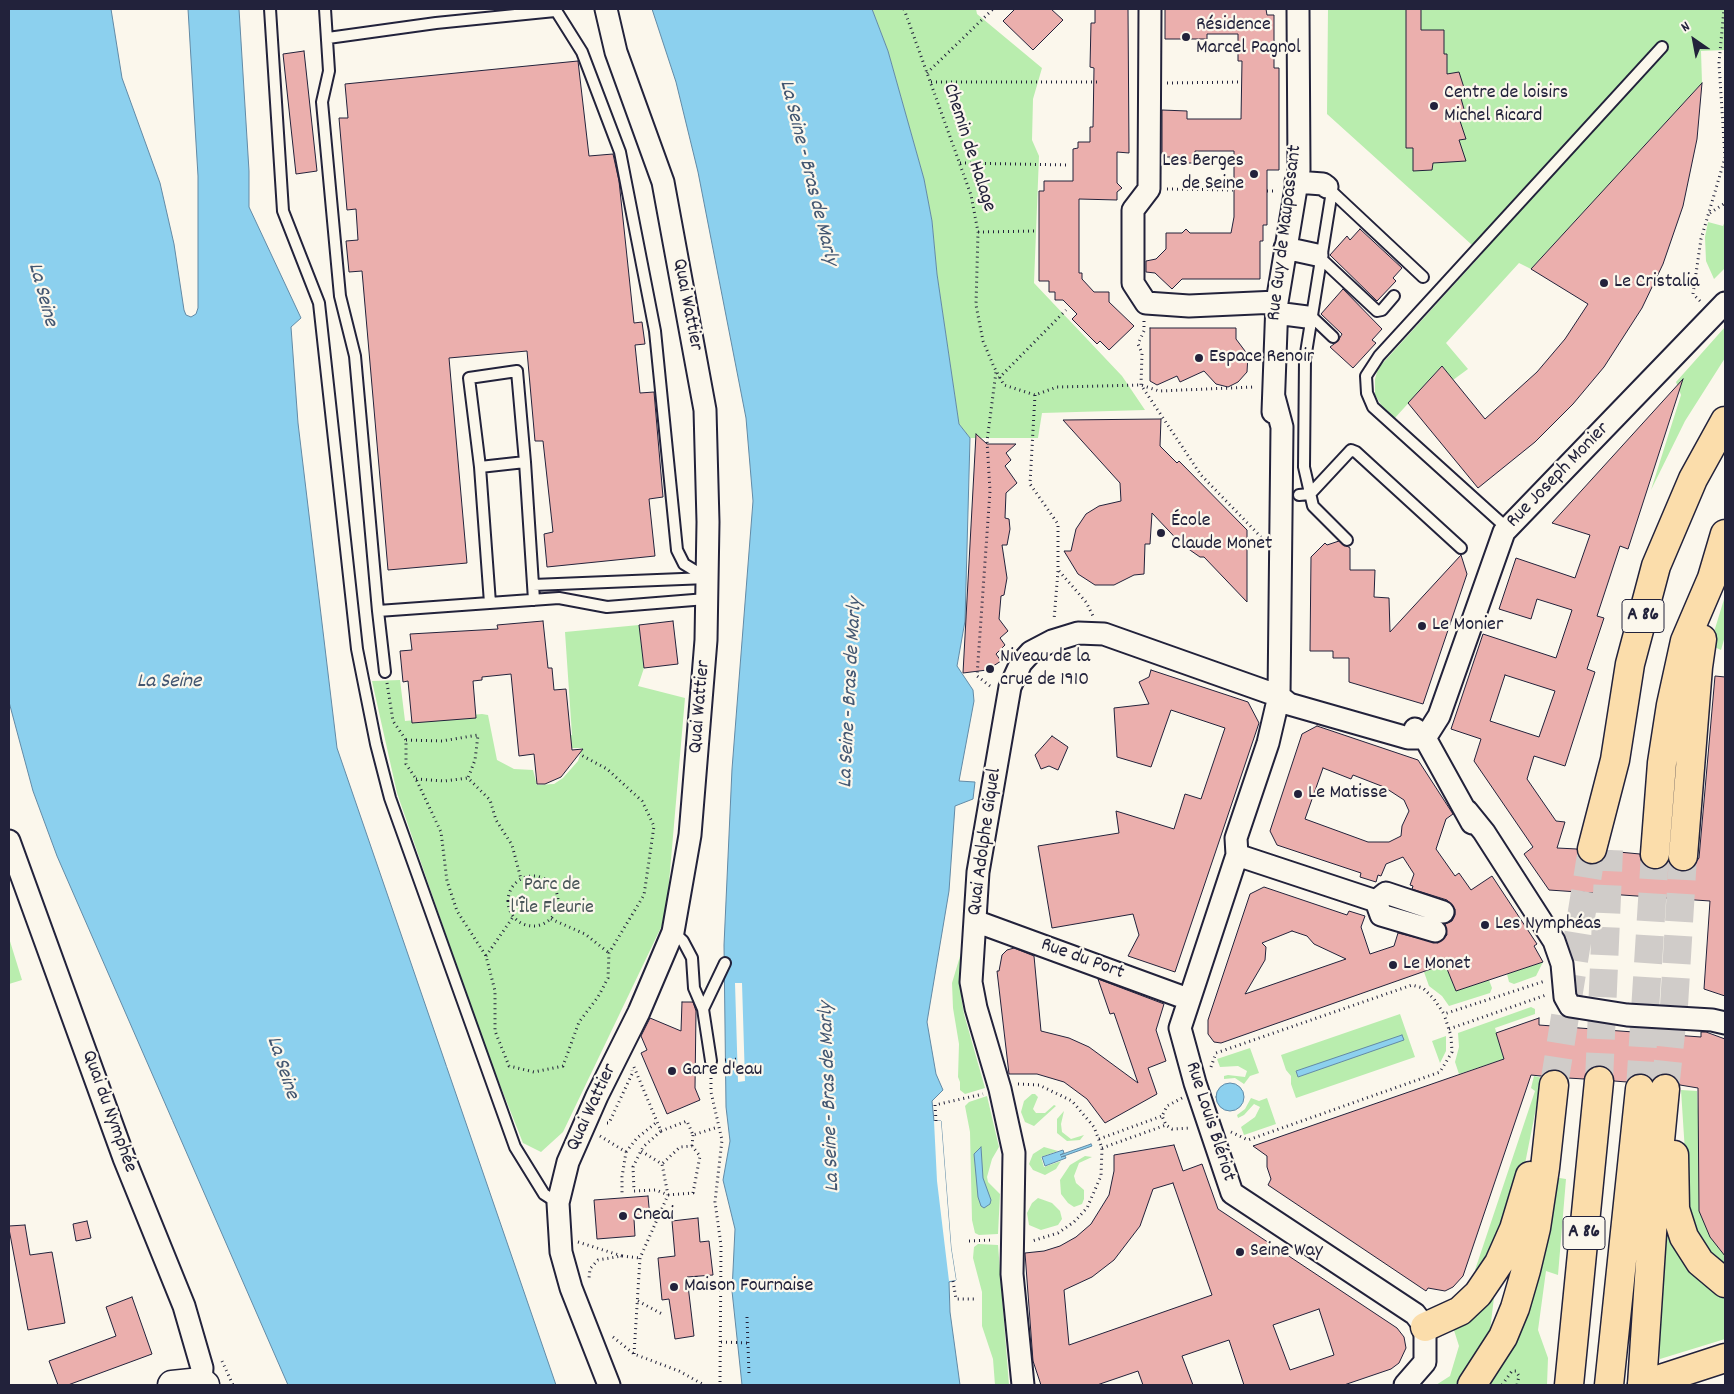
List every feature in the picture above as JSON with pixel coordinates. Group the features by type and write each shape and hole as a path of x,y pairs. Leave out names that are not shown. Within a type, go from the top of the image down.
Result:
{"main road":[{"name":"A 86","path":"1600,850 1630,664 1656,566 1693,479 1725,421"},
{"name":"A 86","path":"1655,854 1662,763 1671,705 1685,641 1712,578 1725,534"},
{"path":"1684,856 1698,667 1712,578"},
{"name":"A 86","path":"1569,1385 1599,1081"},
{"path":"1425,1327 1460,1312 1499,1263 1514,1229 1552,1095 1546,1168 1521,1289 1502,1338 1472,1385"},
{"name":"A 86","path":"1609,1385 1656,1097"},
{"path":"1656,1097 1674,1134 1675,1209 1684,1237 1700,1262 1725,1283"},
{"path":"1656,1097 1650,1383 1725,1358"},
{"path":"1702,1385 1725,1376"},
{"path":"172,1385 203,1384"}],"street":[{"name":"Quai Wattier","path":"606,9 616,52 663,182 705,410 707,589 706,640 690,835 673,932 639,1012 597,1096 572,1154 558,1203 561,1252 571,1288 609,1385"},
{"path":"1150,9 1149,189 1133,210 1133,284 1146,303 1189,306 1276,307 1309,317"},
{"name":"Rue Guy de Maupassant","path":"1279,696 1291,497 1274,392 1276,307 1298,170 1298,9"},
{"path":"1296,182 1329,189"},
{"path":"1285,248 1319,257"},
{"name":"Rue Joseph Monier","path":"1424,738 1439,716 1504,532 1719,310"},
{"name":"Rue Guy de Maupassant","path":"1279,696 1270,673 1272,548 1291,497"},
{"name":"Quai Adolphe Giquel","path":"1023,1385 1007,1240 1014,1153 1000,1089 972,993 978,872 1013,676 1026,657 1042,645 1069,635 1093,633 1122,639 1279,696 1295,694 1411,725 1424,738"},
{"name":"Rue Louis Blériot","path":"1279,696 1288,723 1249,841 1237,855 1180,1028 1208,1124 1232,1193 1415,1314 1425,1327"},
{"path":"1424,738 1467,811 1484,832 1542,919 1559,952 1565,997 1570,1006 1578,1009 1627,1015 1719,1021"},
{"name":"Quai du Nymphée","path":"9,842 124,1158 184,1306 202,1368 203,1384"},
{"path":"1237,855 1376,901 1381,915 1439,922"},
{"name":"Rue du Port","path":"975,921 1188,999"},
{"path":"1405,1385 1425,1362 1425,1327"}],"lane":[{"path":"270,9 283,211 319,303 357,649 376,744 390,798 516,1147 544,1194 558,1203"},
{"path":"325,9 329,71 322,102 340,296 355,356 385,672"},
{"path":"328,38 436,23 555,10 582,52 620,152 655,331 677,550 684,564 707,589"},
{"path":"1508,528 1372,407 1367,393 1366,376 1370,366 1385,348 1662,47"},
{"path":"1291,497 1304,468 1305,359 1309,317 1329,189"},
{"path":"1329,189 1423,277"},
{"path":"1319,257 1377,311 1382,310 1394,296"},
{"path":"1309,317 1333,337"},
{"path":"490,603 480,467 469,378 517,371 534,600"},
{"path":"1291,497 1351,450 1356,452 1461,548"},
{"path":"480,467 525,462"},
{"path":"1291,497 1313,506 1347,540"},
{"path":"533,585 707,589"},
{"path":"378,611 559,598 607,607 707,589"},
{"path":"673,932 684,941 689,950 694,988 703,1009 716,1061"},
{"path":"703,1009 725,963"}],"path":[{"name":"Chemin de Halage","path":"904,9 971,195 978,232 976,306 983,341 996,372 1004,385 1036,395"},
{"path":"928,73 993,9"},
{"path":"1719,310 1694,294 1700,239 1725,158 1720,63 1724,9"},
{"path":"931,82 1097,82"},
{"path":"1150,83 1242,82"},
{"path":"960,163 1068,165"},
{"path":"1149,189 1234,190"},
{"path":"1709,214 1725,203"},
{"path":"978,232 1036,231"},
{"path":"1146,303 1144,331 1138,344 1142,353 1141,384 1201,475 1272,548"},
{"path":"999,378 1066,310"},
{"path":"993,688 977,676 990,491 987,441 996,372"},
{"path":"1053,627 1058,571 1058,524 1030,484 1036,395 1057,387 1141,384 1159,391 1274,392"},
{"path":"1058,571 1086,602 1093,616 1093,633"},
{"path":"388,695 394,721 406,740 406,764 416,779 441,832 447,881 458,911 486,956 495,991 495,1031 509,1066 534,1072 563,1066 579,1022 598,997 608,978 609,953 644,895 654,826 642,801 607,769 581,755"},
{"path":"406,740 442,741 478,736 475,760 468,778"},
{"path":"416,779 444,781 468,778"},
{"path":"468,778 490,800 496,820 512,845 521,879"},
{"path":"536,876 550,883 555,889 558,904 551,919 536,926 519,923 513,917 508,900 509,892 521,879 536,876"},
{"path":"486,956 513,917"},
{"path":"551,919 585,934 609,953"},
{"path":"1444,1014 1542,980 1563,984"},
{"path":"1449,1029 1541,998 1563,984"},
{"path":"1412,985 1423,988 1434,999 1444,1014 1449,1029 1452,1052 1440,1072 1248,1140 1208,1124 1183,1130 1172,1129 1166,1125 1162,1116 1164,1109 1172,1102 1198,1092 1208,1079 1216,1053 1412,985"},
{"path":"720,1385 721,1244 715,1202 722,1140 711,1092 716,1061 740,1059"},
{"path":"633,1065 661,1131"},
{"path":"936,1121 935,1105 1020,1084 1039,1085 1057,1092 1072,1101 1094,1126 1102,1148 1101,1176 1095,1194 1087,1208 1074,1222 1058,1233 1043,1239 969,1241"},
{"path":"1099,1139 1162,1116"},
{"path":"687,1120 694,1135 692,1146 700,1156 693,1192 668,1195 656,1190 634,1191 633,1167 641,1151 661,1131 687,1120"},
{"path":"622,1196 622,1177 626,1152 637,1138 657,1122"},
{"path":"1102,1148 1166,1125"},
{"path":"694,1135 718,1127"},
{"path":"593,1132 626,1152"},
{"path":"662,1164 680,1147 692,1146"},
{"path":"634,1354 640,1258 668,1195 662,1164 641,1151"},
{"path":"570,1239 622,1256 640,1258"},
{"path":"589,1280 590,1269 598,1260 622,1256"},
{"path":"696,1276 696,1291"},
{"path":"953,1281 956,1300 977,1299"},
{"path":"638,1301 664,1316"},
{"path":"747,1317 749,1375"},
{"path":"611,1333 615,1340 634,1354 679,1371 704,1385"},
{"path":"721,1342 748,1343"},
{"path":"1502,1385 1512,1371 1516,1371 1519,1376 1517,1385"}],"green space":[{"path":"872,9 976,9 977,14 1042,68 1033,99 1032,140 1039,156 1034,283 1122,376 1145,410 1042,413 1038,438 970,438 959,424 937,274 932,221 924,179 888,51"},
{"path":"1328,9 1725,9 1725,50 1701,51 1702,83 1531,269 1519,263 1446,343 1468,369 1453,380 1442,366 1394,419 1383,408 1375,395 1377,372 1381,365 1482,254 1327,114"},
{"path":"1725,221 1725,268 1714,279 1706,261 1705,237 1708,222 1723,226"},
{"path":"1725,327 1725,358 1685,421 1651,490 1681,395 1676,382"},
{"path":"1725,596 1725,636 1721,650 1710,645"},
{"name":"Parc de l'Île Fleurie","path":"639,625 644,668 638,686 685,698 666,917 563,1132 541,1152 523,1143 483,1042 397,793 372,681 400,680 405,721 488,715 497,760 514,769 533,770 537,785 554,784 563,778 578,761 582,748 569,748 568,736 572,735 565,632"},
{"path":"9,938 22,980 9,984"},
{"path":"961,953 961,996 964,1014 985,1088 965,1094 960,1090 958,1077 959,1044 953,1008 952,983"},
{"path":"1543,962 1536,976 1514,984 1509,982 1507,974"},
{"path":"1445,964 1456,991 1489,980 1492,988 1490,993 1449,1006 1442,996 1429,986 1424,972"},
{"path":"1531,1007 1535,1009 1535,1014 1495,1028 1504,1059 1459,1074 1455,1062 1459,1047 1458,1033"},
{"path":"1400,1014 1415,1057 1296,1098 1291,1084 1291,1076 1286,1070 1281,1055","holes":["1404,1039 1298,1077 1296,1071"]},
{"path":"1446,1036 1446,1051 1440,1063 1432,1041"},
{"path":"1250,1048 1259,1073 1250,1076 1244,1084 1235,1078 1224,1079 1224,1076 1228,1075 1245,1077 1247,1071 1238,1066 1220,1067 1217,1059"},
{"path":"1534,1076 1542,1078 1518,1199 1480,1271 1475,1270 1535,1091 1531,1088"},
{"path":"1681,1090 1697,1091 1702,1191 1719,1238 1725,1244 1725,1270 1695,1239 1689,1214"},
{"path":"1032,1094 1038,1097 1033,1109 1036,1113 1045,1113 1054,1105 1056,1106 1034,1126 1025,1122 1021,1112 1024,1101"},
{"path":"987,1096 999,1147 992,1159 987,1177 988,1182 1000,1194 998,1234 979,1235 975,1233 972,1220 970,1132 965,1106 969,1102"},
{"path":"1251,1098 1259,1101 1267,1098 1276,1124 1244,1135 1241,1127 1255,1117 1260,1107 1254,1104 1244,1115 1238,1118 1237,1115 1245,1109"},
{"path":"1064,1111 1061,1124 1062,1132 1071,1139 1084,1135 1080,1140 1067,1141 1057,1133 1057,1119"},
{"path":"1044,1147 1058,1151 1041,1157 1044,1167 1061,1161 1056,1169 1045,1175 1033,1170 1029,1164 1033,1154"},
{"path":"1085,1156 1092,1157 1079,1163 1074,1176 1076,1183 1084,1190 1084,1199 1082,1204 1074,1207 1061,1194 1060,1180 1070,1165"},
{"path":"1553,1177 1566,1179 1558,1275 1546,1271 1538,1330 1548,1358 1547,1385 1481,1385"},
{"path":"1038,1198 1052,1203 1060,1211 1062,1219 1058,1225 1041,1230 1029,1225 1027,1213 1032,1203"},
{"path":"1666,1228 1684,1264 1725,1296 1725,1339 1660,1359 1658,1329"},
{"path":"978,1244 998,1245 1009,1385 995,1385 993,1359 982,1326 982,1292 973,1258 974,1247"},
{"path":"1496,1281 1488,1347 1474,1368 1458,1385 1436,1385 1450,1376 1459,1346 1452,1324"}],"water":[{"name":"La Seine","path":"9,9 111,9 122,78 160,183 174,244 184,310 186,315 191,317 196,314 198,308 198,176 188,9 239,9 249,171 249,207 301,318 291,327 298,423 337,748 556,1385 288,1385 57,856 33,791 9,702"},
{"name":"La Seine - Bras de Marly","path":"652,9 872,9 888,51 924,179 932,221 937,274 959,424 970,438 965,621 957,666 973,690 974,701 959,781 975,782 973,799 955,806 949,891 927,1022 936,1074 943,1090 932,1101 934,1121 941,1121 951,1248 956,1280 949,1282 950,1312 960,1385 742,1385 732,1291 735,1229 723,1180 730,1141 726,1107 724,945 732,769 753,501 746,418 698,172 676,82"},
{"path":"1402,1035 1404,1040 1298,1077 1296,1071"},
{"path":"1230,1083 1240,1087 1244,1097 1240,1107 1230,1111 1220,1107 1216,1097 1220,1087"},
{"path":"1091,1144 1092,1146 1061,1157 1065,1156 1066,1158 1045,1166 1042,1157 1063,1150 1064,1153 1060,1155"},
{"path":"981,1147 983,1178 991,1200 990,1204 984,1208 981,1206 978,1197 974,1154"}],"pier":[{"path":"735,983 742,983 745,1081 738,1082"},
{"path":"934,1121 941,1121 951,1248 956,1280 949,1281 937,1181"}],"building":[{"path":"1015,9 1051,9 1063,20 1033,50 1003,21"},
{"path":"1095,9 1128,9 1129,153 1117,152 1117,183 1122,188 1117,192 1117,200 1079,199 1079,273 1082,273 1082,279 1094,292 1109,292 1109,302 1134,326 1109,350 1100,341 1097,344 1072,319 1077,314 1063,300 1055,300 1055,292 1049,292 1049,281 1039,281 1039,191 1044,191 1044,181 1073,181 1073,149 1078,148 1078,142 1090,142 1090,127 1093,127 1094,68 1090,67 1091,23 1095,23"},
{"name":"Les Berges de Seine","path":"1165,9 1266,9 1267,15 1274,15 1274,68 1279,68 1279,170 1267,170 1267,225 1263,225 1263,241 1260,241 1260,279 1182,279 1172,289 1155,273 1146,272 1146,261 1156,259 1166,249 1166,233 1182,233 1186,229 1190,233 1231,233 1234,217 1234,151 1195,151 1195,163 1170,163 1170,157 1162,157 1162,110 1187,111 1187,119 1241,119 1242,61 1238,61 1238,34 1207,34 1207,39 1165,39"},
{"name":"Centre de loisirs Michel Ricard","path":"1406,9 1421,9 1421,30 1444,30 1444,54 1447,54 1447,74 1459,72 1466,94 1460,95 1466,116 1459,118 1466,139 1459,140 1466,161 1433,163 1432,170 1413,171 1413,148 1406,148"},
{"path":"304,51 317,171 296,174 283,54"},
{"path":"578,61 589,156 613,154 619,181 634,323 642,322 645,344 635,345 640,393 654,392 663,497 649,499 655,556 547,567 544,534 553,532 543,441 535,441 527,351 449,358 467,563 388,570 362,271 349,272 346,241 358,240 356,209 347,210 339,118 348,118 345,84"},
{"name":"Le Cristalia","path":"1702,83 1697,139 1683,206 1663,264 1642,308 1604,367 1573,404 1535,442 1478,488 1408,403 1442,366 1485,419 1537,372 1565,339 1588,304 1531,269"},
{"path":"1360,229 1402,268 1393,278 1396,281 1377,301 1330,255 1347,236 1350,240"},
{"path":"1343,289 1382,329 1372,340 1376,343 1353,368 1330,347 1338,341 1342,334 1321,314"},
{"name":"Espace Renoir","path":"1150,328 1236,328 1236,339 1248,355 1247,372 1238,382 1228,387 1216,384 1204,371 1180,382 1177,376 1157,385 1150,381"},
{"path":"1683,379 1628,549 1620,546 1597,616 1604,618 1587,669 1595,672 1565,766 1534,756 1527,779 1556,821 1565,822 1557,848 1577,849 1581,860 1589,864 1596,864 1603,860 1608,851 1640,854 1641,861 1646,867 1653,869 1662,868 1669,861 1675,869 1682,872 1690,870 1699,858 1715,676 1725,677 1725,996 1704,989 1710,901 1549,890 1524,854 1533,847 1474,761 1481,739 1451,729 1483,634 1556,658 1572,610 1537,599 1531,619 1499,609 1516,558 1575,578 1590,535 1552,523","holes":["1505,675 1555,691 1539,737 1490,721"]},
{"path":"1161,419 1160,446 1177,463 1179,461 1247,530 1247,602 1204,557 1200,557 1186,549 1152,513 1150,544 1145,544 1144,574 1134,575 1114,585 1095,585 1078,574 1064,551 1071,551 1076,529 1086,514 1099,506 1121,501 1120,483 1063,420"},
{"path":"976,434 987,444 1016,444 1006,453 1011,460 1005,466 1017,483 1006,493 1005,518 1009,519 1010,529 1007,545 1002,545 1007,578 1004,595 1001,596 999,619 1008,631 1000,638 1005,645 996,654 1001,661 987,670 963,673"},
{"path":"1339,541 1350,548 1350,570 1375,570 1374,597 1389,598 1390,632 1461,555 1467,574 1423,704 1349,682 1349,658 1333,658 1333,651 1310,651 1311,557 1325,543 1327,545"},
{"path":"543,621 548,668 552,668 554,690 566,689 572,750 583,749 561,777 545,784 537,784 534,754 519,756 511,674 482,677 482,680 473,681 476,718 412,723 408,681 403,682 400,651 412,650 410,634 498,629 497,625"},
{"path":"673,621 678,664 644,668 639,625"},
{"path":"1151,670 1248,702 1259,723 1175,972 1128,956 1139,935 1133,914 1052,928 1038,846 1119,833 1116,811 1174,829 1185,794 1201,799 1225,728 1171,710 1151,767 1117,757 1114,708 1149,704 1139,682 1149,677"},
{"path":"1317,726 1418,760 1453,814 1446,819 1436,849 1455,876 1459,873 1471,890 1492,876 1537,944 1534,946 1543,962 1456,991 1445,964 1221,1043 1214,1042 1208,1034 1208,1020 1250,894 1264,887 1347,915 1349,911 1365,916 1361,927 1370,954 1394,946 1398,933 1438,943 1447,935 1445,924 1452,921 1455,915 1455,909 1447,900 1412,889 1413,886 1410,885 1414,874 1403,857 1386,864 1381,876 1378,875 1376,882 1360,877 1361,873 1277,845 1270,831 1302,734","holes":["1323,768 1351,779 1353,775 1384,787 1404,800 1409,811 1402,826 1401,836 1389,842 1368,842 1305,819","1292,931 1307,936 1314,944 1346,959 1245,994 1265,960 1266,947 1262,943"]},
{"path":"1052,736 1068,747 1058,770 1049,766 1041,769 1035,755"},
{"path":"1014,948 1034,956 1041,1031 1069,1038 1089,1047 1138,1083 1114,1013 1110,1014 1098,979 1164,1004 1156,1030 1166,1061 1148,1068 1157,1094 1105,1123 1087,1099 1064,1082 1037,1074 1009,1074 997,971 999,971 1002,955 1007,950"},
{"name":"Gare d'eau","path":"682,1002 693,1002 696,1011 695,1088 700,1100 667,1114 641,1053 647,1050 641,1036 650,1018 681,1031"},
{"path":"1539,1018 1539,1025 1701,1037 1701,1032 1706,1032 1725,1039 1725,1256 1710,1237 1699,1211 1698,1088 1680,1085 1674,1077 1667,1074 1659,1075 1652,1080 1641,1073 1633,1075 1627,1082 1614,1081 1608,1069 1600,1065 1592,1067 1584,1079 1568,1078 1563,1072 1555,1069 1547,1071 1541,1076 1531,1075 1463,1276 1453,1287 1445,1291 1428,1288 1426,1291 1268,1185 1271,1179 1267,1167 1267,1156 1253,1146 1504,1059 1496,1033"},
{"name":"Seine Way","path":"1174,1145 1183,1171 1202,1164 1218,1209 1397,1328 1404,1337 1406,1348 1399,1363 1391,1369 1344,1385 1244,1385 1229,1340 1182,1356 1193,1385 1143,1385 1138,1371 1097,1385 1041,1385 1033,1361 1025,1253 1044,1251 1060,1246 1076,1237 1091,1224 1109,1195 1114,1171 1114,1155","holes":["1173,1183 1212,1295 1069,1345 1064,1290 1092,1277 1114,1260 1140,1226 1153,1189","1319,1309 1334,1355 1290,1370 1273,1325"]},
{"name":"Cneai","path":"648,1196 650,1218 634,1219 635,1236 597,1239 594,1200"},
{"name":"Maison Fournaise","path":"698,1218 700,1242 709,1241 713,1275 687,1277 694,1336 675,1339 669,1299 662,1300 658,1258 675,1256 672,1221"},
{"path":"87,1221 91,1238 76,1241 73,1224"},
{"path":"25,1225 30,1255 52,1252 65,1323 28,1330 9,1229 9,1226"},
{"path":"132,1297 152,1354 68,1385 58,1385 49,1361 116,1336 106,1307"}],"tunnel":[{"path":"1554,1085 1592,849"},
{"path":"1599,1081 1609,850"},
{"path":"1640,1089 1655,854"},
{"path":"1665,1089 1674,1006 1683,856"}],"place":[{"name":"Résidence Marcel Pagnol","path":"1186,37"},
{"name":"Centre de loisirs Michel Ricard","path":"1434,106"},
{"name":"Les Berges de Seine","path":"1254,174"},
{"name":"Le Cristalia","path":"1604,283"},
{"name":"Espace Renoir","path":"1199,358"},
{"name":"École Claude Monet","path":"1161,533"},
{"name":"Le Monier","path":"1422,626"},
{"name":"Niveau de la crue de 1910","path":"990,669"},
{"name":"Le Matisse","path":"1298,794"},
{"name":"Les Nymphéas","path":"1485,925"},
{"name":"Le Monet","path":"1393,965"},
{"name":"Gare d'eau","path":"672,1071"},
{"name":"Cneai","path":"623,1216"},
{"name":"Seine Way","path":"1240,1252"},
{"name":"Maison Fournaise","path":"674,1287"}]}
